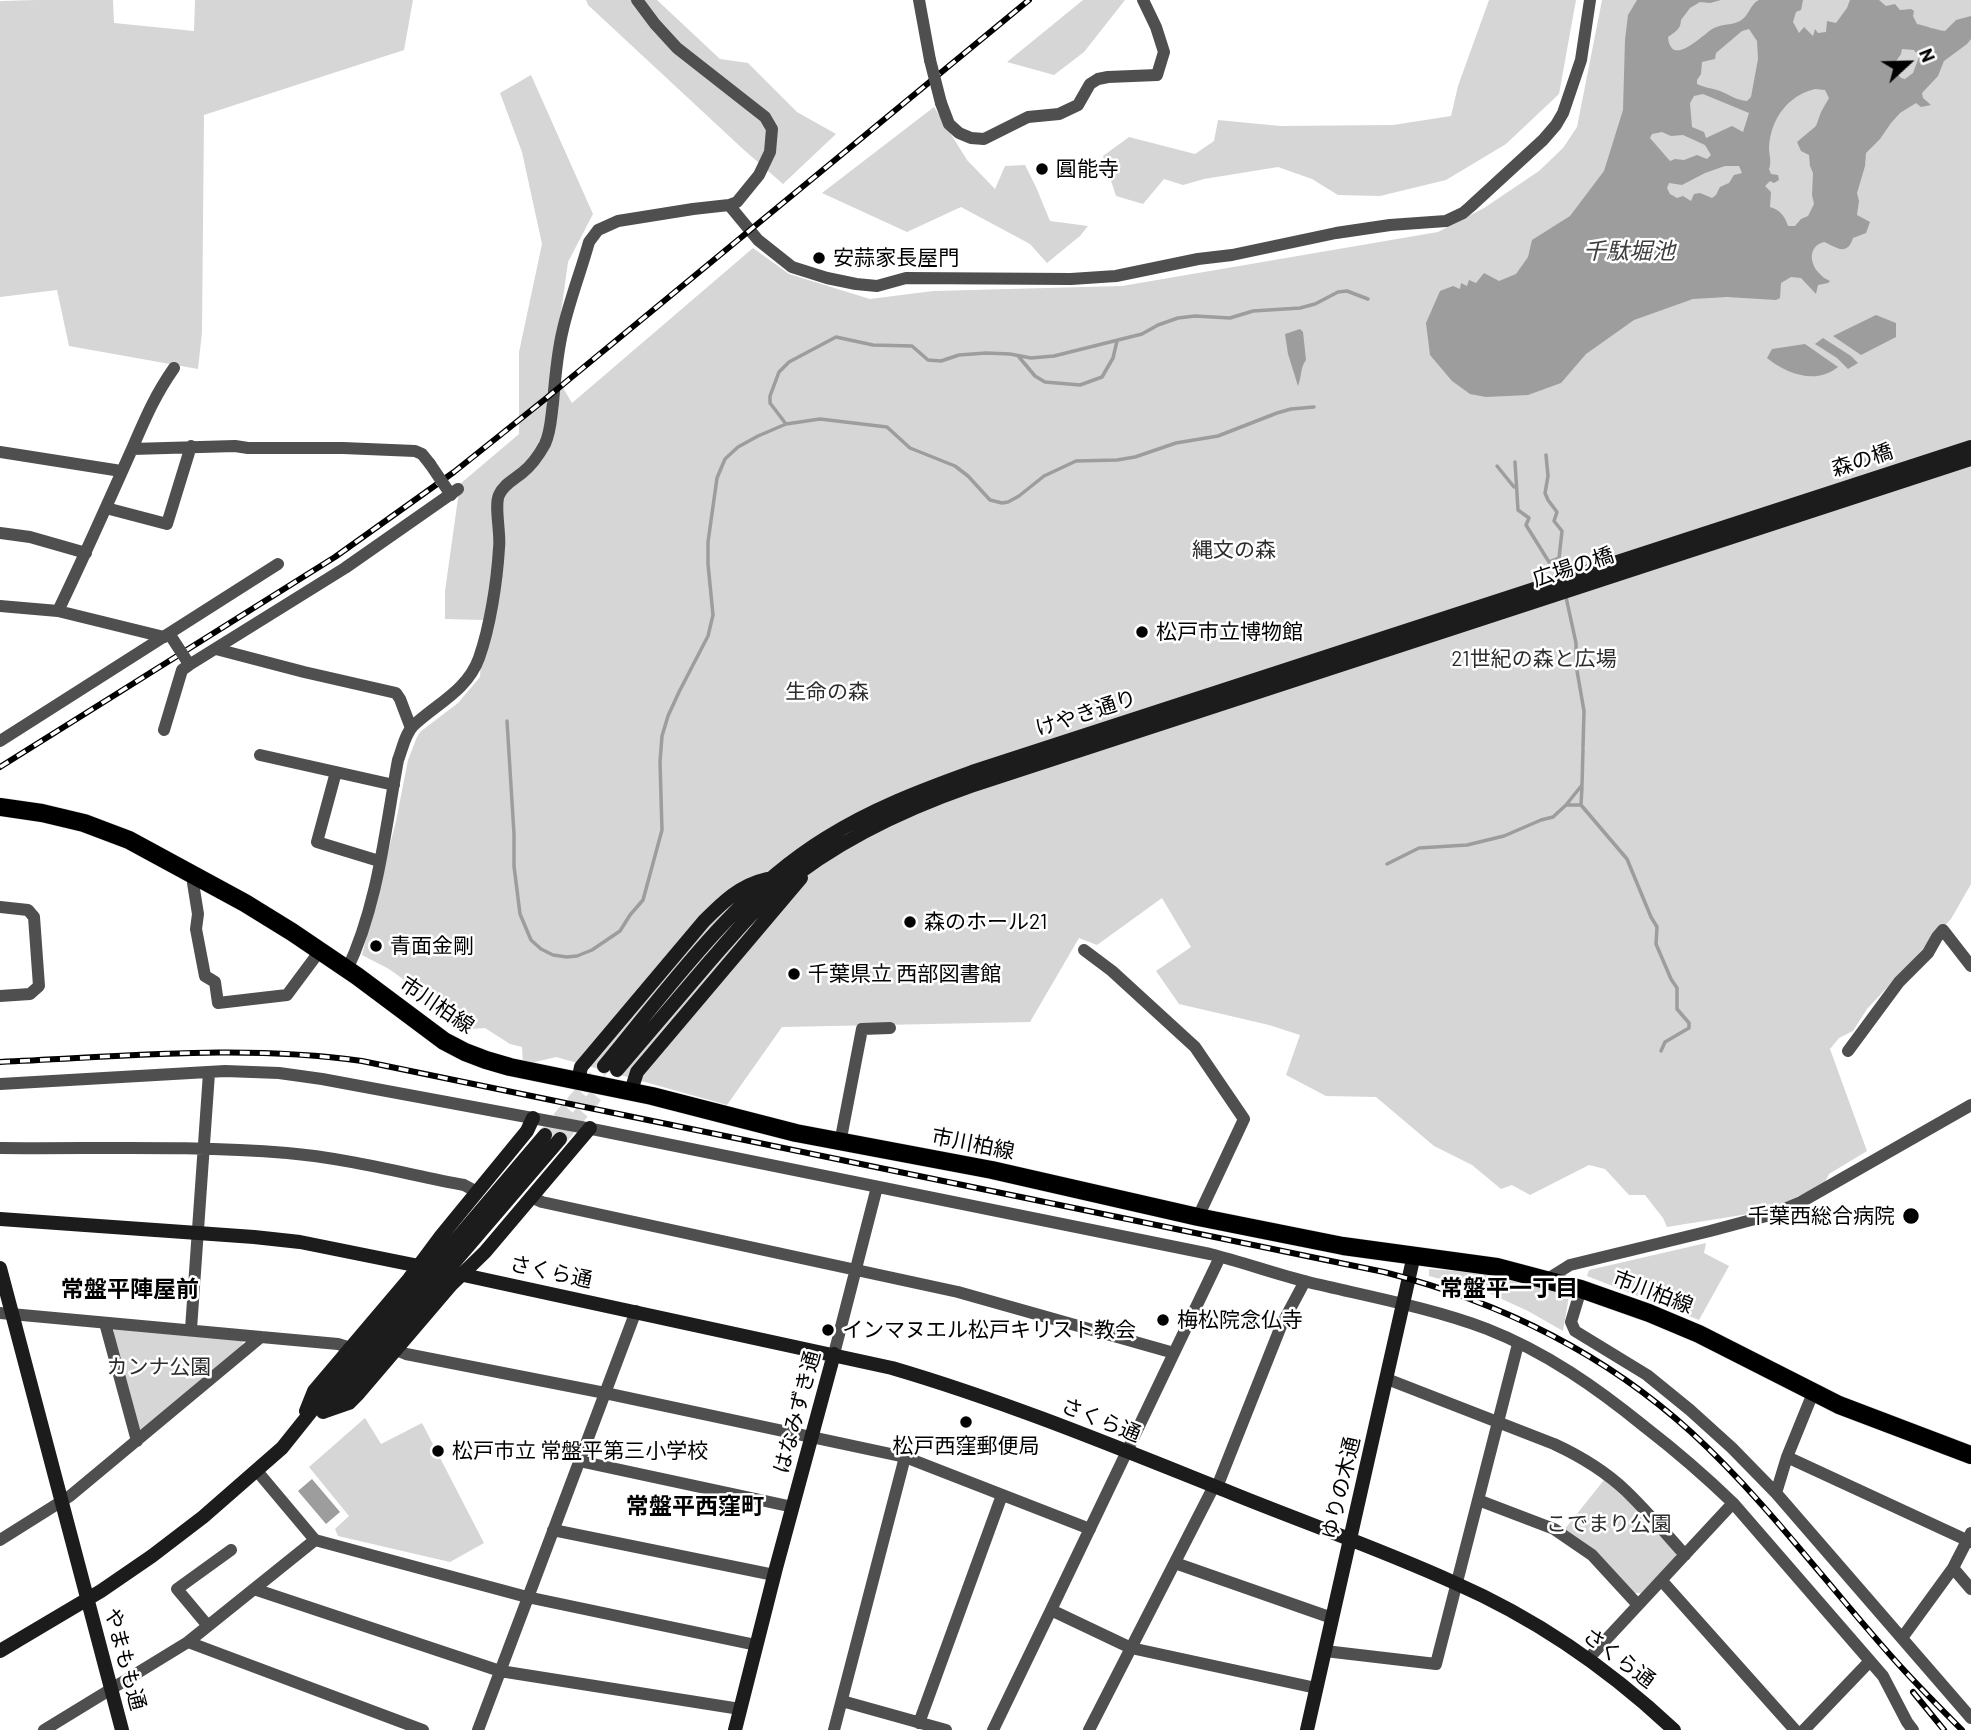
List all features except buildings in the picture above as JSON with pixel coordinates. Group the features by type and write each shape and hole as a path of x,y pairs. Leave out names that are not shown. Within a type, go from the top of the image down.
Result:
{"main road":[{"name":"市川柏線","path":"0,807 42,813 105,830 129,840 282,926 348,970 444,1041 466,1052 510,1067 631,1091 841,1143 992,1170 1198,1217 1343,1246 1497,1267 1581,1289 1699,1334 1839,1405 1971,1455"}],"street":[{"path":"348,970 369,915 398,760 411,728 451,697 472,673 478,660 500,547 497,506 499,496 506,485 523,472 545,443 551,419 563,329 589,242 603,226 618,221 737,202 759,175 770,152 772,129 765,117 677,48 638,0"},
{"path":"919,0 930,60 949,124 971,138 984,138 1028,117 1059,114 1078,105 1090,84 1098,79 1157,75 1164,52 1143,0"},
{"path":"729,205 758,240 792,267 837,280 877,286 906,278 1071,279 1116,276 1336,233 1446,220 1470,207 1556,125 1570,95 1581,60 1590,0"},
{"path":"58,611 146,415 174,368"},
{"path":"132,449 191,446 415,451 422,454 455,492 345,568 216,649 188,663 182,670 164,730"},
{"path":"106,508 167,524 191,446"},
{"name":"森の橋","path":"1768,519 1971,447"},
{"path":"0,452 121,471"},
{"name":"森の橋","path":"1768,519 1971,459"},
{"name":"広場の橋","path":"1432,629 1768,519"},
{"path":"0,533 30,537 86,552"},
{"path":"0,741 169,637 278,564"},
{"path":"0,606 58,611 169,637 188,663"},
{"name":"けやき通り","path":"775,884 807,868 833,849 886,819 936,798 1432,629"},
{"name":"けやき通り","path":"775,884 826,838 879,809 931,787 1432,629"},
{"path":"216,649 396,693 411,728"},
{"path":"260,755 394,785"},
{"path":"336,772 317,842 379,861"},
{"path":"631,1091 637,1072 798,884 807,868"},
{"path":"196,877 193,883 198,915 196,929 205,976 215,982 218,1003 287,995 319,952"},
{"path":"578,1081 582,1067 704,921 723,902 753,882 775,884"},
{"path":"610,1068 727,920 775,884"},
{"path":"0,906 28,911 34,917 39,986 30,994 0,996"},
{"path":"1848,1051 1899,982 1928,953 1943,930 1971,966"},
{"path":"1084,950 1112,971 1195,1047 1244,1119 1198,1217"},
{"path":"841,1143 863,1029 890,1028"},
{"path":"0,1084 225,1071 279,1073 322,1079 590,1128 1220,1257 1440,1314 1487,1329 1553,1361 1615,1402 1687,1460 1733,1503 1883,1676 1913,1730"},
{"path":"191,1329 209,1073"},
{"path":"1546,1280 1570,1265 1770,1215 1801,1202 1971,1105"},
{"path":"299,1429 314,1391 422,1266 441,1236 527,1131 533,1118"},
{"path":"323,1412 349,1403 451,1284 485,1252 590,1128"},
{"path":"0,1651 152,1556 203,1517 282,1448 545,1135"},
{"path":"299,1429 323,1412 560,1139"},
{"path":"0,1148 204,1149 289,1153 464,1185 477,1192"},
{"name":"はなみずき通","path":"735,1730 877,1187"},
{"path":"531,1198 958,1292 1174,1353"},
{"name":"さくら通","path":"0,1219 300,1242 834,1354 951,1385 1351,1539 1457,1583 1508,1609 1588,1659 1674,1730"},
{"name":"ゆりの木通","path":"1307,1730 1414,1255"},
{"path":"993,1730 1220,1257"},
{"name":"やまもも通","path":"0,1268 6,1314 88,1598 122,1730"},
{"path":"1089,1730 1215,1487 1281,1326 1305,1281"},
{"path":"1581,1289 1571,1322 1575,1331 1647,1376 1723,1440 1776,1493 1971,1718"},
{"path":"478,1730 636,1311"},
{"path":"6,1314 191,1329 338,1344 351,1348"},
{"path":"105,1323 137,1441"},
{"path":"0,1540 61,1502 261,1337"},
{"path":"1325,1651 1436,1664 1518,1344"},
{"path":"396,1350 905,1457 1090,1529"},
{"path":"1387,1379 1576,1454 1626,1491 1685,1555"},
{"path":"1776,1493 1787,1457 1813,1393"},
{"path":"834,1730 905,1457"},
{"path":"1787,1457 1970,1539 1954,1568 1902,1638"},
{"path":"579,1461 793,1507"},
{"path":"257,1471 315,1540 527,1597 756,1645"},
{"path":"919,1723 1002,1494"},
{"path":"1478,1500 1554,1529 1592,1555 1638,1605"},
{"path":"1588,1659 1733,1503"},
{"path":"553,1530 774,1575"},
{"path":"44,1730 188,1642 315,1540"},
{"path":"208,1626 177,1589 231,1550"},
{"path":"1175,1563 1332,1618"},
{"path":"1954,1568 1971,1589"},
{"path":"1662,1581 1795,1730"},
{"path":"254,1589 500,1671 740,1709"},
{"path":"1051,1610 1131,1648 1316,1688"},
{"path":"188,1642 423,1730"},
{"path":"1804,1730 1870,1661"},
{"path":"842,1701 946,1730"}],"green space":[{"path":"113,0 114,23 194,31 195,0 413,0 404,50 204,115 202,332 198,369 69,346 57,290 0,297 0,1"},
{"path":"586,0 657,0 720,59 748,63 797,112 836,134 783,184 588,5"},
{"path":"1083,0 1125,0 1084,52 1054,75 1007,62"},
{"path":"1489,0 1576,0 1559,94 1506,144 1446,180 1380,196 1338,195 1312,179 1278,167 1183,185 1164,179 1143,204 1116,196 1103,156 1129,137 1195,154 1214,141 1218,120 1280,126 1393,125 1451,116 1458,86"},
{"name":"21世紀の森と広場","path":"1602,0 1971,0 1971,884 1951,919 1867,1009 1853,1031 1839,1038 1830,1049 1867,1151 1829,1174 1824,1184 1767,1211 1667,1227 1645,1195 1629,1195 1605,1169 1589,1165 1530,1195 1512,1185 1501,1189 1472,1165 1434,1146 1376,1097 1326,1096 1286,1075 1300,1035 1179,1004 1156,971 1191,947 1162,898 1097,945 1079,938 1030,1022 782,1027 727,1105 556,1057 523,1065 522,1047 510,1044 485,1028 472,1029 389,969 362,955 396,821 408,760 417,737 458,703 480,677 483,620 445,619 445,591 460,484 519,434 519,352 542,244 522,152 500,93 531,75 593,214 568,262 553,371 572,403 753,248 789,274 870,299 933,291 1122,286 1438,232 1484,208 1539,171 1563,148 1577,127"},
{"path":"934,107 967,160 995,189 1005,166 1025,165 1050,221 1088,226 1080,236 1047,263 1030,244 961,207 907,232 822,193"},
{"path":"1706,1243 1704,1253 1729,1266 1699,1320 1587,1276 1589,1270"},
{"path":"1429,1269 1495,1274 1569,1296 1563,1331 1484,1291 1429,1276"},
{"name":"カンナ公園","path":"119,1328 242,1340 243,1343 141,1429 138,1428 113,1336 114,1330"},
{"path":"365,1418 381,1444 422,1423 484,1543 450,1562 338,1536 335,1529 349,1516 309,1467"},
{"name":"こでまり公園","path":"1604,1480 1635,1507 1676,1551 1676,1557 1641,1593 1634,1593 1564,1530"}],"water":[{"name":"千駄堀池","path":"1637,0 1721,0 1700,2 1690,8 1681,20 1679,28 1668,37 1670,46 1675,50 1682,50 1714,28 1740,21 1759,0 1803,0 1801,10 1796,12 1793,22 1799,33 1804,27 1813,36 1815,29 1818,33 1826,32 1827,21 1836,23 1850,0 1879,0 1886,6 1895,4 1900,10 1911,9 1917,24 1945,31 1956,20 1971,16 1971,39 1944,61 1938,76 1922,93 1923,98 1931,105 1921,107 1916,103 1900,113 1866,153 1857,193 1857,215 1870,222 1866,233 1853,238 1851,244 1844,249 1824,242 1815,247 1812,261 1816,270 1830,281 1818,285 1816,294 1801,278 1791,277 1781,283 1780,298 1776,300 1727,297 1693,299 1634,320 1586,354 1561,383 1528,395 1486,397 1470,394 1452,381 1430,355 1426,323 1440,291 1453,286 1460,289 1461,283 1467,286 1469,280 1476,283 1484,273 1499,281 1516,274 1528,257 1532,240 1570,216 1604,171 1623,110 1628,15","holes":["1749,29 1757,41 1758,59 1751,97 1747,101 1697,84 1702,62 1715,59 1716,53 1742,31","1902,49 1914,50 1919,57 1913,73 1905,79 1892,67","1815,89 1825,90 1829,98 1816,126 1797,142 1801,151 1809,155 1813,173 1814,204 1808,216 1795,226 1788,226 1782,214 1770,207 1771,192 1765,186 1770,181 1774,183 1779,180 1778,175 1771,174 1769,169 1773,127 1782,110 1796,97","1703,94 1749,113 1743,132 1732,126 1706,138 1704,132 1692,127 1690,103 1694,96","1662,132 1671,136 1683,135 1705,145 1711,155 1707,159 1697,155 1670,161 1650,138 1652,134","1725,166 1739,166 1742,173 1734,175 1712,198 1700,193 1694,194 1691,201 1683,196 1677,198 1670,194 1667,188 1669,183 1682,185"]},
{"path":"1876,315 1896,323 1896,337 1861,355 1833,336"},
{"path":"1300,329 1303,332 1306,360 1298,386 1285,334"},
{"path":"1823,338 1858,363 1848,369 1837,358 1815,344"},
{"path":"1805,344 1838,367 1820,375 1802,375 1783,369 1767,358 1772,349"},
{"path":"1879,454 1881,456 1848,471 1849,461"},
{"path":"312,1479 340,1512 326,1524 298,1491"}],"waterway":[{"path":"786,424 770,403 779,372 789,362 836,337 873,345 912,346 928,360 941,361 959,355 986,353 1031,358 1054,356 1142,334 1178,318 1230,318 1253,311 1300,308 1315,304 1338,292 1347,291 1368,299"},
{"path":"1019,357 1035,376 1045,382 1080,385 1102,377 1113,358 1117,341"},
{"path":"507,721 514,866 520,914 531,940 541,949 553,955 577,956 592,950 620,931 643,900 662,830 662,736 679,692 708,636 713,615 708,542 717,478 725,459 738,447 786,424 820,419 887,427 910,448 955,466 990,500 1002,503 1019,496 1044,476 1076,461 1135,457 1176,443 1218,436 1291,409 1314,407"},
{"path":"1546,455 1548,476 1545,493 1557,512 1554,521 1562,531 1559,558 1554,560"},
{"path":"1515,462 1518,510 1529,518 1526,525 1549,562 1554,560"},
{"path":"1497,466 1514,487"},
{"path":"1554,560 1559,576"},
{"path":"1566,597 1576,643 1576,665 1584,711 1583,747"},
{"path":"1583,749 1582,785 1566,805 1581,805 1627,859 1657,927 1656,944 1677,988 1677,1009 1689,1023 1689,1028 1665,1042 1661,1051"},
{"path":"1581,804 1582,787"},
{"path":"1387,864 1419,848 1467,845 1504,836 1553,817 1566,805"}],"tunnel":[{"path":"545,1135 604,1066"},
{"path":"560,1139 617,1070"}],"railway":[{"path":"0,767 335,557 454,472 1029,0"},
{"path":"0,1062 226,1053 271,1053 362,1061 1384,1272 1426,1284 1508,1315 1585,1354 1622,1378 1691,1432 1744,1485 1892,1657 1962,1730"},
{"path":"1913,1692 1944,1730"}],"place":[{"name":"圓能寺","path":"1042,169"},
{"name":"安蒜家長屋門","path":"819,258"},
{"name":"松戸市立博物館","path":"1142,632"},
{"name":"森のホール21","path":"910,922"},
{"name":"青面金剛","path":"376,946"},
{"name":"千葉県立 西部図書館","path":"794,974"},
{"name":"千葉西総合病院","path":"1911,1216"},
{"name":"梅松院念仏寺","path":"1163,1320"},
{"name":"インマヌエル松戸キリスト教会","path":"828,1330"},
{"name":"松戸西窪郵便局","path":"966,1422"},
{"name":"松戸市立 常盤平第三小学校","path":"438,1451"}],"district":[{"name":"常盤平一丁目","path":"1509,1288"},
{"name":"常盤平陣屋前","path":"130,1289"},
{"name":"常盤平西窪町","path":"695,1506"}],"park label":[{"name":"縄文の森","path":"1234,550"},
{"name":"生命の森","path":"827,692"}]}
